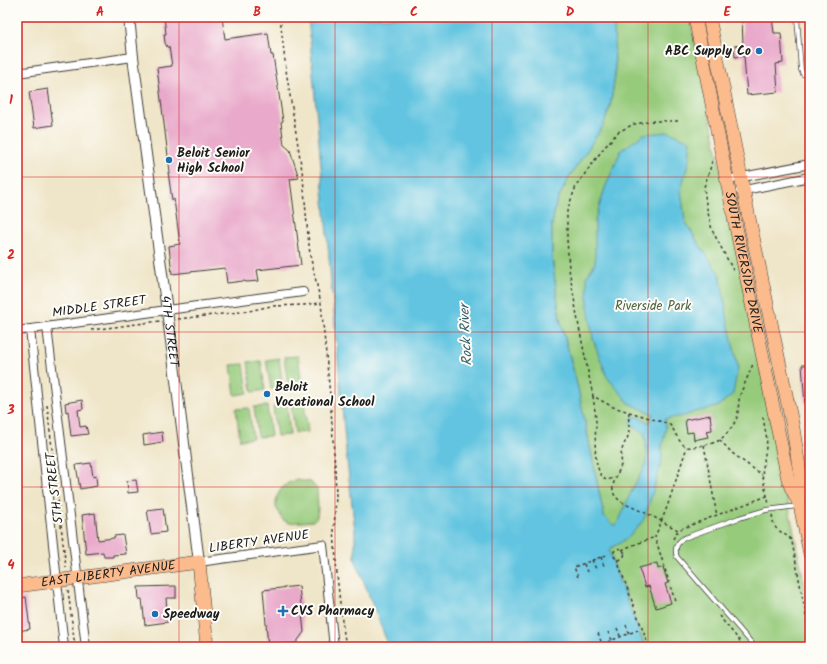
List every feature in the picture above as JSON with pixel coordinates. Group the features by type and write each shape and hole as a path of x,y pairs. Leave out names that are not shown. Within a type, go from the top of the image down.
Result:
{"main road":[{"name":"SOUTH RIVERSIDE DRIVE","path":"695,17 788,480 800,505"},
{"name":"SOUTH RIVERSIDE DRIVE","path":"709,17 742,184 794,428 800,480 800,505 810,554"},
{"name":"EAST LIBERTY AVENUE","path":"17,586 199,562"},
{"name":"4TH STREET","path":"199,562 207,647"}],"street":[{"name":"4TH STREET","path":"129,17 199,562"},
{"path":"17,73 133,57"},
{"path":"730,193 742,184 810,164"},
{"path":"727,180 742,184 810,177"},
{"name":"MIDDLE STREET","path":"17,331 303,292"},
{"name":"5TH STREET","path":"47,327 67,579 64,647"},
{"name":"5TH STREET","path":"30,329 67,579 86,647"},
{"name":"LIBERTY AVENUE","path":"199,562 323,545 334,647"}],"lane":[{"path":"797,17 801,70 803,74 810,76"},
{"path":"755,647 677,557 677,544 684,538 739,518 770,509 800,505"}],"path":[{"path":"280,17 286,70 303,177 310,255 322,310 335,468 336,496 334,530 337,575 346,647"},
{"path":"616,478 606,480 603,478 596,456 596,417 593,396 569,269 567,211 576,186 603,149 618,132 634,124 678,120"},
{"path":"712,160 712,166 704,187 709,219 712,230 736,276"},
{"path":"593,396 613,407 669,424 682,443 687,447 704,445 720,440 732,426 737,418 740,396 753,364 754,371"},
{"path":"47,404 75,647"},
{"path":"629,412 629,434 623,446 620,466 613,487 617,498 621,502 678,530 768,496"},
{"path":"763,416 767,440 762,475 774,524 776,528 790,538 792,542 810,637"},
{"path":"720,440 732,452 762,475"},
{"path":"704,445 717,516"},
{"path":"675,601 655,537 667,507 687,447"},
{"path":"649,647 618,563 618,559 614,556 614,553 617,549 622,550 655,537"},
{"path":"618,559 624,556 622,550"},
{"path":"578,577 574,567 609,554"},
{"path":"601,557 604,566"},
{"path":"592,560 596,569"},
{"path":"584,564 587,572"},
{"path":"626,625 629,634"},
{"path":"617,628 621,637"},
{"path":"598,633 602,644 638,630"},
{"path":"608,632 612,640"}],"green space":[{"name":"Riverside Park","path":"614,17 690,17 810,612 810,647 645,647 609,550 604,516 578,388 560,319 552,258 552,224 556,203 610,107 615,76"},
{"path":"298,356 302,385 288,387 284,357"},
{"path":"279,358 283,387 271,389 266,360"},
{"path":"261,361 265,390 252,392 248,362"},
{"path":"244,364 248,393 235,395 231,365"},
{"path":"304,402 308,432 295,433 291,404"},
{"path":"287,405 290,435 277,436 273,407"},
{"path":"267,406 271,436 258,437 254,407"},
{"path":"249,408 253,438 240,440 236,409"},
{"path":"296,480 311,482 317,489 317,517 313,521 289,523 283,520 276,507 278,494 282,488 288,483"}],"water":[{"name":"Rock River","path":"308,17 614,17 615,76 610,107 603,126 569,178 556,203 552,225 552,258 560,319 578,388 604,516 613,525 616,525 619,521 631,492 645,466 647,456 644,433 631,424 632,420 635,417 638,417 649,423 653,414 629,403 607,377 593,339 588,306 587,276 595,263 595,220 605,188 621,150 644,134 669,132 690,141 690,157 681,189 685,221 720,275 738,367 733,394 717,407 684,416 665,419 666,427 662,447 662,461 645,517 629,536 609,550 645,647 389,647 355,559 355,531 346,452"}],"building":[{"path":"164,17 222,17 225,39 268,33 271,55 273,55 283,121 281,122 284,145 290,150 299,178 290,179 301,265 257,270 259,281 247,282 227,283 225,268 172,274 169,246 180,244 174,199 172,200 168,172 170,172 157,68 172,66 169,47 167,47 165,43 164,34 166,34"},
{"name":"ABC Supply Co","path":"742,17 772,17 774,33 781,33 783,63 776,64 778,92 747,95 744,56 735,57 734,46 743,45"},
{"path":"48,89 53,125 34,128 29,92"},
{"path":"802,365 810,365 810,403 805,404"},
{"path":"82,400 83,409 78,410 80,427 86,426 88,434 71,436 68,411 66,412 65,403"},
{"path":"710,415 712,430 706,431 708,437 694,440 693,432 687,433 685,420"},
{"path":"162,432 163,442 144,445 143,435"},
{"path":"91,463 93,477 96,476 97,486 80,489 76,465"},
{"path":"136,480 138,492 128,493 127,481"},
{"path":"163,508 166,532 151,534 147,510"},
{"path":"95,513 98,540 123,535 126,554 113,555 113,557 104,557 103,552 86,554 82,515"},
{"path":"657,563 658,569 663,567 668,583 665,584 671,603 656,608 649,586 645,587 639,568"},
{"path":"176,586 176,598 166,598 168,622 145,625 142,599 139,599 138,587"},
{"name":"CVS Pharmacy","path":"299,586 304,632 296,643 268,646 263,590"},
{"path":"26,597 30,629 17,631 17,599"}],"place":[{"name":"ABC Supply Co","path":"759,51"},
{"name":"Beloit Senior High School","path":"169,160"},
{"name":"Beloit Vocational School","path":"267,394"},
{"name":"CVS Pharmacy","path":"283,611"},
{"name":"Speedway","path":"155,614"}]}
